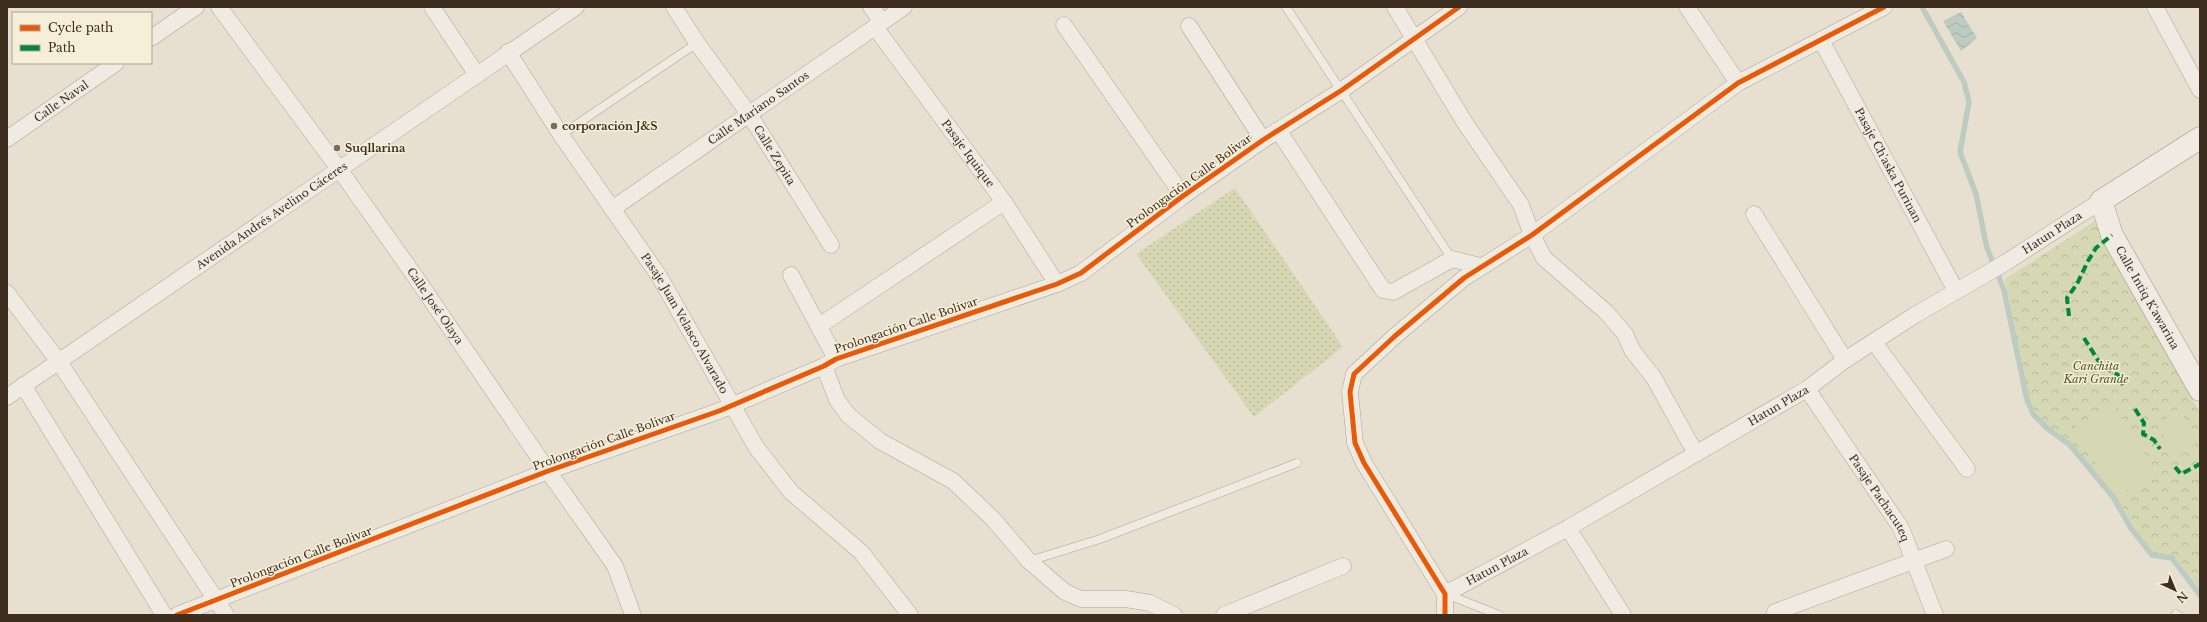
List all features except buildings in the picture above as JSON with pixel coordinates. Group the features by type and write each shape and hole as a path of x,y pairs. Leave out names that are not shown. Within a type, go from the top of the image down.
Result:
{"street":[{"path":"152,37 196,7"},
{"name":"Calle José Olaya","path":"219,7 340,168 615,566 633,615"},
{"path":"432,7 477,75"},
{"name":"Avenida Andrés Avelino Cáceres","path":"7,397 477,75 508,52 576,7"},
{"name":"Calle Zepita","path":"674,7 697,43 749,114 831,245"},
{"name":"Pasaje Iquique","path":"871,7 879,24 1004,202 1057,284"},
{"name":"Calle Mariano Santos","path":"612,209 904,7"},
{"path":"1395,7 1470,129 1521,205 1532,236 1544,258 1606,312 1625,334 1632,350 1654,378 1696,454"},
{"name":"Prolongación Calle Bolivar","path":"177,615 548,471 712,414 830,362 1057,284 1081,273 1183,196 1278,130 1342,90 1415,40 1459,7"},
{"path":"1687,7 1738,83"},
{"path":"1445,615 1445,594 1364,463 1355,443 1350,392 1354,374 1367,361 1480,266 1532,236 1738,83 1884,7"},
{"path":"2155,7 2200,90"},
{"path":"1064,25 1183,196"},
{"path":"1189,26 1263,140"},
{"name":"Pasaje Ch'aska Purinan","path":"1821,40 1956,291"},
{"name":"Pasaje Juan Velasco Alvarado","path":"508,52 561,135 659,276 756,447 792,492 860,552 910,615"},
{"name":"Calle Naval","path":"7,139 115,64"},
{"path":"1278,130 1383,290 1393,292 1452,259 1480,266"},
{"path":"2101,202 2200,138"},
{"path":"819,326 1004,202"},
{"name":"Hatun Plaza","path":"1445,594 1568,528 1807,389 1846,360 1915,314 2004,263 2101,202"},
{"name":"Calle Intiq K'awarina","path":"2101,202 2112,235 2200,390"},
{"path":"1754,214 1846,360"},
{"path":"791,275 819,326 830,362 837,400 848,415 880,441 953,481 993,520 1029,562 1064,592 1081,599 1132,600 1150,603 1174,615"},
{"path":"7,293 59,362 218,600 226,615"},
{"path":"1874,342 1967,469"},
{"path":"23,385 164,615"},
{"name":"Pasaje Pachacuteq","path":"1807,389 1902,528 1913,561 1935,615"},
{"path":"1568,528 1623,615"},
{"path":"1775,612 1946,549"},
{"path":"1224,615 1343,566"}],"lane":[{"path":"1286,7 1452,259"},
{"path":"561,135 697,43"},
{"path":"1029,562 1100,539 1297,463"},
{"path":"1445,594 1500,615"}],"green space":[{"path":"1235,188 1343,347 1254,417 1136,254"},
{"name":"Canchita Kari Grande","path":"2095,221 2200,413 2200,589 2174,556 2157,556 2140,535 2117,500 2072,445 2051,429 2031,407 2026,390 2005,279"},
{"path":"2114,405 2157,473 2117,496 2074,428"},
{"path":"2179,408 2198,442 2178,458 2157,425"}],"water":[{"path":"1961,12 1977,38 1961,51 1943,21"}],"waterway":[{"path":"1922,7 1964,82 1969,102 1960,152 1976,194 1987,248 2004,290 2027,400 2033,414 2048,429 2070,445 2113,497 2131,528 2152,555 2172,558 2200,595"}],"marked path":[{"path":"2069,316 2067,298 2077,284 2096,248 2112,235"},
{"path":"2084,338 2101,365 2118,375 2123,385"},
{"path":"2135,409 2144,423 2143,434 2154,440 2160,449"},
{"path":"2175,467 2181,474 2200,464"}],"cycle path":[{"path":"177,615 548,471 719,411 824,366 836,359 1057,284 1081,273 1183,196 1263,140 1342,90 1459,7"},
{"path":"1445,615 1445,594 1364,463 1355,443 1350,392 1354,374 1395,336 1464,278 1532,235 1738,83 1884,7"}],"place":[{"name":"corporación J&S","path":"554,126"},
{"name":"Suqllarina","path":"337,148"}]}
